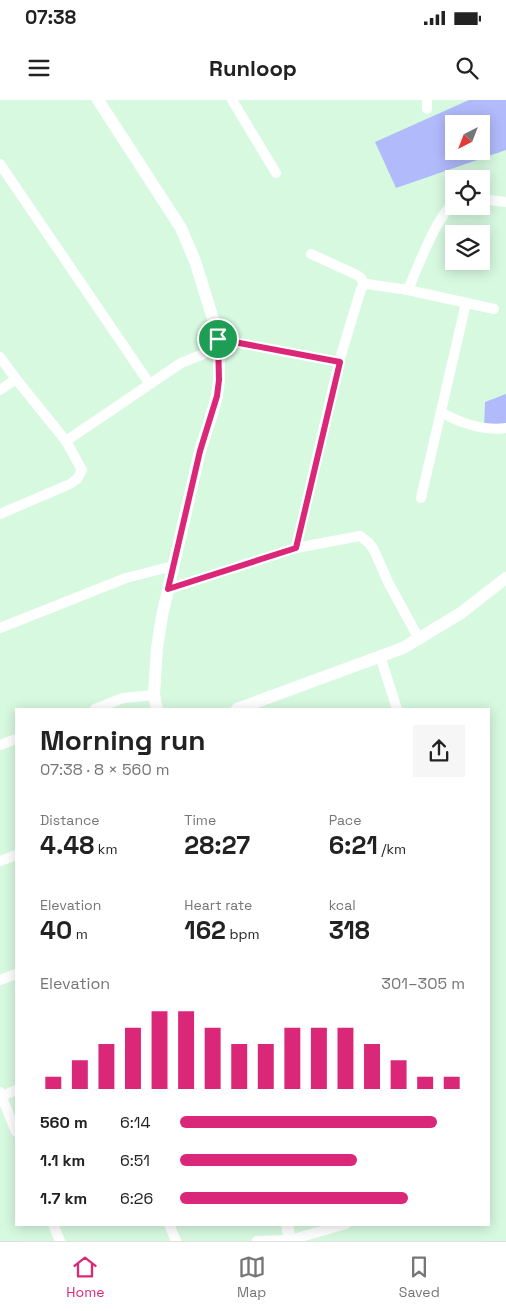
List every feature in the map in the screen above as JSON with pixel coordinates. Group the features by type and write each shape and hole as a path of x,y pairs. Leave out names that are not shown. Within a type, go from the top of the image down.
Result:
{"street":[{"path":"98,100 181,228 198,268 218,344 219,380 217,396 200,451 162,616 157,648 154,695 157,708"},
{"path":"232,100 276,173"},
{"path":"0,164 150,383"},
{"path":"490,200 506,202"},
{"path":"408,290 428,243 445,213"},
{"path":"311,254 357,274 364,284"},
{"path":"364,284 408,290 494,309"},
{"path":"296,548 340,362 364,284"},
{"path":"421,498 466,303"},
{"path":"66,441 181,363 218,344 340,362"},
{"path":"0,357 66,441 82,470 77,479 0,514"},
{"path":"0,390 16,379"},
{"path":"441,412 458,422 482,427 506,428"},
{"path":"168,589 296,548 357,536 365,538 374,550 388,582 419,639"},
{"path":"0,628 126,578 173,566"},
{"path":"240,708 402,648 461,613 506,578"},
{"path":"380,656 397,708"},
{"path":"98,708 123,698 154,695"},
{"path":"0,745 15,739"},
{"path":"0,861 15,855"},
{"path":"0,980 15,974"},
{"path":"15,1090 1,1095 15,1130"},
{"path":"54,1226 60,1241"},
{"path":"170,1226 176,1241"},
{"path":"288,1226 290,1240"},
{"path":"257,1241 290,1240 339,1226"}],"shaded area":[{"path":"469,100 506,100 506,150 490,156 490,115 445,115 445,160 477,160 396,188 375,142"},
{"path":"506,394 506,424 484,429 485,402"}],"route":[{"path":"218,339 340,362 296,548 168,589 200,451 217,396 219,380 218,339"}]}
